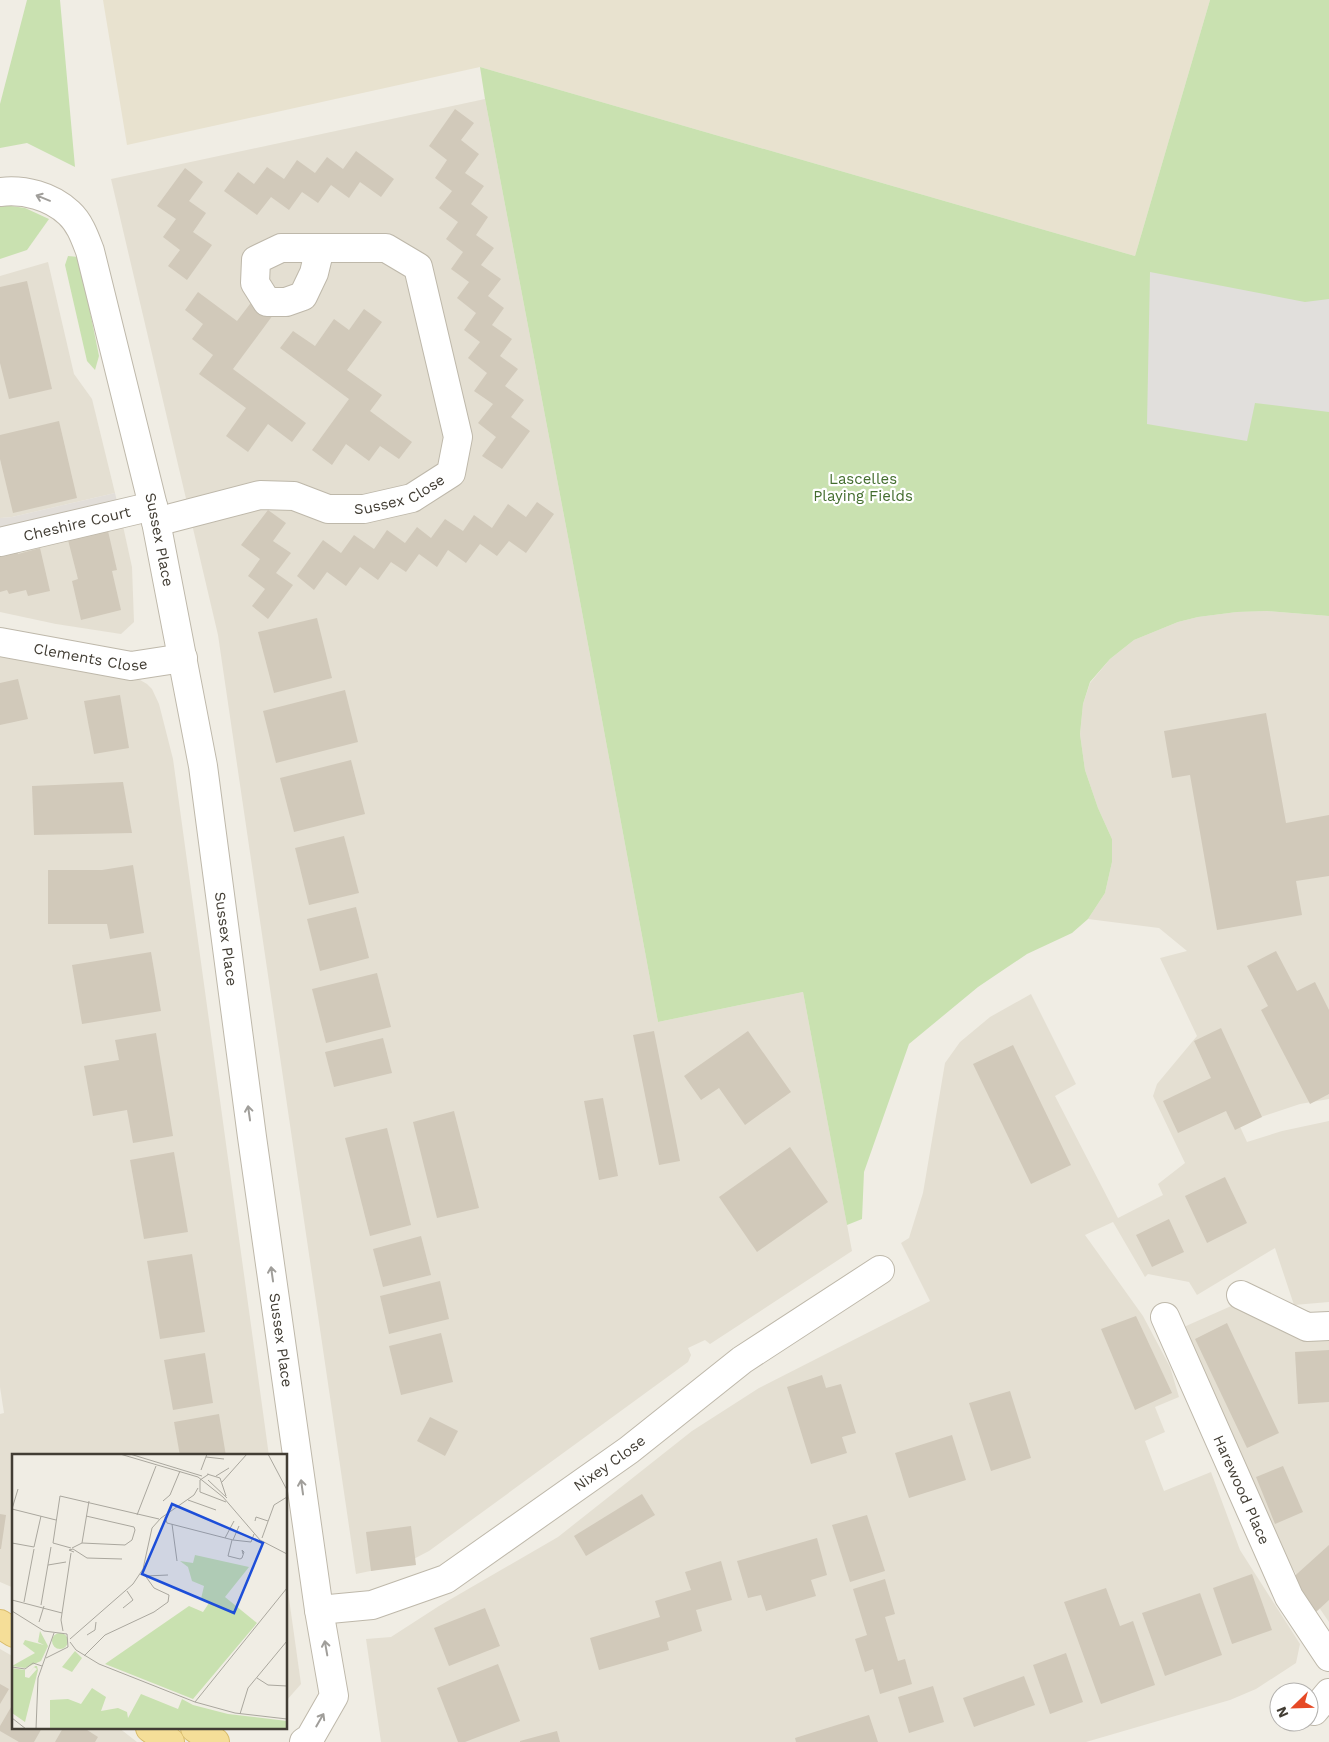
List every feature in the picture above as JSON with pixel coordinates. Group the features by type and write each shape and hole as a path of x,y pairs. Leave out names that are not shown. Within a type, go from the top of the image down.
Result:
{"main road":[{"path":"0,1624 12,1632"},
{"path":"153,1730 170,1742"},
{"path":"198,1730 215,1742"}],"street":[{"name":"Sussex Place","path":"0,192 24,192 40,195 54,202 69,213 84,236 90,251 155,514 203,766 252,1136 319,1610 334,1696 310,1738 304,1742"},
{"name":"Sussex Close","path":"155,514 260,495 294,496 328,509 364,509 412,498 451,473 458,437 418,267 386,248 320,248"},
{"name":"Cheshire Court","path":"0,542 155,514"},
{"name":"Clements Close","path":"0,642 131,666 183,658"},
{"name":"Nixey Close","path":"319,1610 372,1605 446,1578 630,1450 742,1360 880,1270"},
{"path":"1241,1295 1307,1327 1329,1326"},
{"name":"Harewood Place","path":"1165,1317 1289,1597 1329,1657"}],"shaded area":[{"path":"103,0 1210,0 1135,256 480,67 127,145"},
{"path":"485,99 658,1022 803,992 852,1251 710,1344 705,1340 688,1348 691,1355 688,1362 429,1551 404,1564 356,1574 218,635 111,179"},
{"path":"48,262 74,374 92,399 115,493 12,517 0,518 0,276"},
{"path":"1150,272 1305,302 1329,299 1329,412 1255,403 1247,441 1147,424"},
{"path":"115,493 123,526 0,545 0,518 12,517"},
{"path":"123,526 132,567 134,622 121,634 56,624 0,612 0,545"},
{"path":"1267,611 1329,616 1329,1099 1300,1104 1258,1118 1231,1107 1247,1142 1282,1131 1329,1121 1329,1302 1294,1305 1275,1248 1197,1295 1189,1282 1148,1274 1145,1277 1113,1222 1085,1235 1143,1316 1170,1367 1179,1397 1155,1407 1165,1432 1145,1441 1164,1491 1211,1472 1240,1550 1300,1644 1296,1663 1256,1689 1230,1700 1086,1742 381,1742 366,1639 391,1637 439,1606 558,1537 692,1431 759,1388 930,1301 901,1243 909,1238 923,1193 945,1063 960,1042 990,1017 1031,994 1076,1084 1055,1096 1118,1218 1163,1195 1158,1184 1185,1163 1153,1096 1157,1084 1197,1036 1160,958 1187,951 1159,928 1088,919 1105,893 1112,862 1112,839 1098,808 1085,770 1080,734 1083,704 1090,683 1110,659 1134,640 1178,622 1198,617 1237,612"},
{"path":"0,655 140,680 152,689 159,704 173,759 269,1454 12,1454 12,1587 0,1582 0,1414 4,1413 0,1387"},
{"path":"1238,1303 1329,1326 1329,1622 1279,1549 1177,1330"},
{"path":"288,1591 301,1684 288,1699"},
{"path":"0,1649 12,1656 12,1730 122,1730 137,1742 0,1742"}],"green space":[{"path":"27,0 60,0 75,167 27,143 0,148 0,104"},
{"name":"Lascelles Playing Fields","path":"1210,0 1329,0 1329,616 1267,611 1237,612 1198,617 1178,622 1134,640 1110,659 1090,682 1083,704 1080,734 1085,770 1098,808 1112,839 1112,862 1105,893 1088,919 1072,933 1027,954 978,987 909,1044 864,1172 862,1219 847,1225 803,992 658,1022 480,67 1135,256"},
{"path":"0,206 25,208 49,219 27,250 0,259"},
{"path":"68,256 79,257 99,356 95,370 87,361 65,265"}],"building":[{"path":"455,109 474,123 461,140 479,154 465,173 484,186 471,204 488,217 476,235 494,248 481,265 501,279 488,296 504,308 492,325 512,339 500,356 518,369 505,386 524,400 511,417 530,431 502,469 482,456 496,437 478,423 493,404 474,391 487,373 468,358 480,342 464,330 476,313 457,298 469,282 451,269 463,252 446,239 458,222 439,208 452,191 435,178 447,160 429,146"},
{"path":"356,151 394,179 381,197 360,182 349,198 331,185 318,203 302,192 289,210 271,197 257,215 224,191 238,172 254,184 267,167 284,179 297,160 315,173 327,157 343,169"},
{"path":"185,168 203,182 189,201 206,213 193,232 212,245 187,280 168,266 180,250 163,237 176,219 157,206"},
{"path":"27,281 52,389 9,399 0,363 0,287"},
{"path":"198,292 237,321 253,300 273,315 233,369 306,423 292,442 268,424 248,452 226,436 246,408 199,374 213,355 192,339 203,324 185,310"},
{"path":"364,309 382,322 347,370 382,395 370,411 412,442 399,459 380,446 369,461 346,444 332,465 312,450 349,399 280,348 293,331 315,346 334,319 349,330"},
{"path":"59,421 77,498 13,513 0,459 0,435"},
{"path":"537,502 554,514 526,553 509,541 497,556 480,544 466,563 448,550 437,567 419,554 406,572 391,562 378,580 360,567 346,586 327,572 314,590 297,576 323,540 341,553 354,535 374,549 387,530 405,543 417,527 431,538 445,519 463,531 474,515 492,528 508,504 526,517"},
{"path":"268,510 286,523 273,541 291,553 276,573 293,585 268,619 252,606 265,589 248,576 260,559 241,545"},
{"path":"108,531 117,570 112,571 121,610 81,620 72,581 78,579 68,540"},
{"path":"40,548 50,591 28,596 26,590 9,594 7,590 0,592 0,554 17,550 18,554"},
{"path":"317,618 332,678 274,693 258,632"},
{"path":"18,679 28,719 0,725 0,683"},
{"path":"345,690 358,742 276,763 263,711"},
{"path":"120,695 129,748 94,754 84,701"},
{"path":"1266,713 1286,823 1329,815 1329,876 1296,881 1302,915 1217,930 1190,775 1172,778 1164,731"},
{"path":"351,760 365,814 294,832 280,778"},
{"path":"123,782 132,833 34,835 32,786"},
{"path":"344,836 359,893 309,905 295,848"},
{"path":"133,865 144,933 110,939 107,924 48,924 48,870 102,870"},
{"path":"356,907 369,958 320,971 307,919"},
{"path":"1276,951 1297,991 1315,982 1329,1010 1329,1094 1310,1104 1261,1010 1268,1006 1247,966"},
{"path":"151,952 161,1011 82,1024 72,965"},
{"path":"377,973 391,1027 326,1043 312,989"},
{"path":"1221,1028 1262,1117 1235,1130 1226,1111 1178,1133 1163,1101 1211,1078 1194,1041"},
{"path":"654,1031 680,1161 659,1165 633,1035"},
{"path":"748,1031 791,1092 745,1125 719,1088 701,1100 684,1076"},
{"path":"156,1033 173,1136 133,1143 127,1110 93,1116 84,1066 119,1060 115,1040"},
{"path":"383,1038 392,1073 334,1087 325,1052"},
{"path":"1013,1045 1071,1165 1031,1184 973,1064"},
{"path":"603,1098 618,1176 599,1180 584,1101"},
{"path":"454,1111 479,1208 437,1218 413,1122"},
{"path":"387,1128 411,1225 370,1236 345,1138"},
{"path":"790,1147 828,1202 757,1252 719,1197"},
{"path":"174,1152 188,1232 144,1239 130,1160"},
{"path":"1225,1177 1247,1223 1207,1243 1185,1196"},
{"path":"1169,1219 1184,1252 1152,1267 1136,1235"},
{"path":"421,1236 431,1275 383,1287 373,1249"},
{"path":"192,1254 205,1332 160,1339 147,1261"},
{"path":"440,1281 449,1319 389,1334 380,1296"},
{"path":"1136,1316 1172,1393 1135,1410 1101,1329"},
{"path":"1227,1323 1279,1433 1247,1448 1195,1339"},
{"path":"441,1333 453,1382 401,1395 389,1346"},
{"path":"1329,1350 1329,1402 1298,1404 1295,1352"},
{"path":"205,1353 213,1403 173,1410 164,1360"},
{"path":"822,1375 826,1388 841,1384 856,1433 842,1437 847,1453 811,1464 787,1387"},
{"path":"1010,1391 1031,1458 991,1471 969,1403"},
{"path":"219,1414 226,1454 180,1454 174,1422"},
{"path":"430,1417 458,1431 445,1456 417,1441"},
{"path":"952,1435 966,1480 909,1498 895,1453"},
{"path":"1283,1466 1303,1512 1275,1524 1256,1477"},
{"path":"642,1494 655,1515 586,1556 574,1536"},
{"path":"0,1514 6,1515 1,1549 0,1549"},
{"path":"867,1515 885,1571 850,1582 832,1525"},
{"path":"411,1526 416,1565 371,1571 366,1532"},
{"path":"817,1538 827,1575 811,1580 816,1596 766,1611 761,1595 748,1598 737,1561"},
{"path":"1329,1545 1329,1600 1316,1612 1288,1582"},
{"path":"721,1561 732,1600 696,1610 702,1631 667,1642 669,1650 599,1670 590,1638 660,1617 655,1601 691,1590 685,1572"},
{"path":"1252,1574 1272,1630 1232,1644 1213,1588"},
{"path":"885,1579 895,1614 885,1617 898,1661 905,1659 912,1684 880,1694 873,1669 865,1672 855,1639 867,1635 853,1589"},
{"path":"1106,1588 1120,1626 1133,1621 1155,1685 1101,1704 1064,1602"},
{"path":"1200,1593 1222,1655 1165,1676 1142,1613"},
{"path":"485,1608 500,1646 449,1666 434,1628"},
{"path":"1066,1653 1083,1702 1050,1714 1033,1665"},
{"path":"498,1664 520,1721 465,1742 458,1742 437,1688"},
{"path":"1024,1676 1035,1705 974,1727 963,1698"},
{"path":"0,1684 9,1689 0,1704"},
{"path":"933,1686 944,1722 909,1733 898,1697"},
{"path":"12,1705 12,1730 41,1730 34,1742 19,1742 0,1731 0,1726"},
{"path":"869,1715 878,1742 796,1742 795,1738"},
{"path":"62,1730 87,1730 98,1737 95,1742 55,1742"},
{"path":"557,1731 560,1742 520,1742 520,1741"}]}
